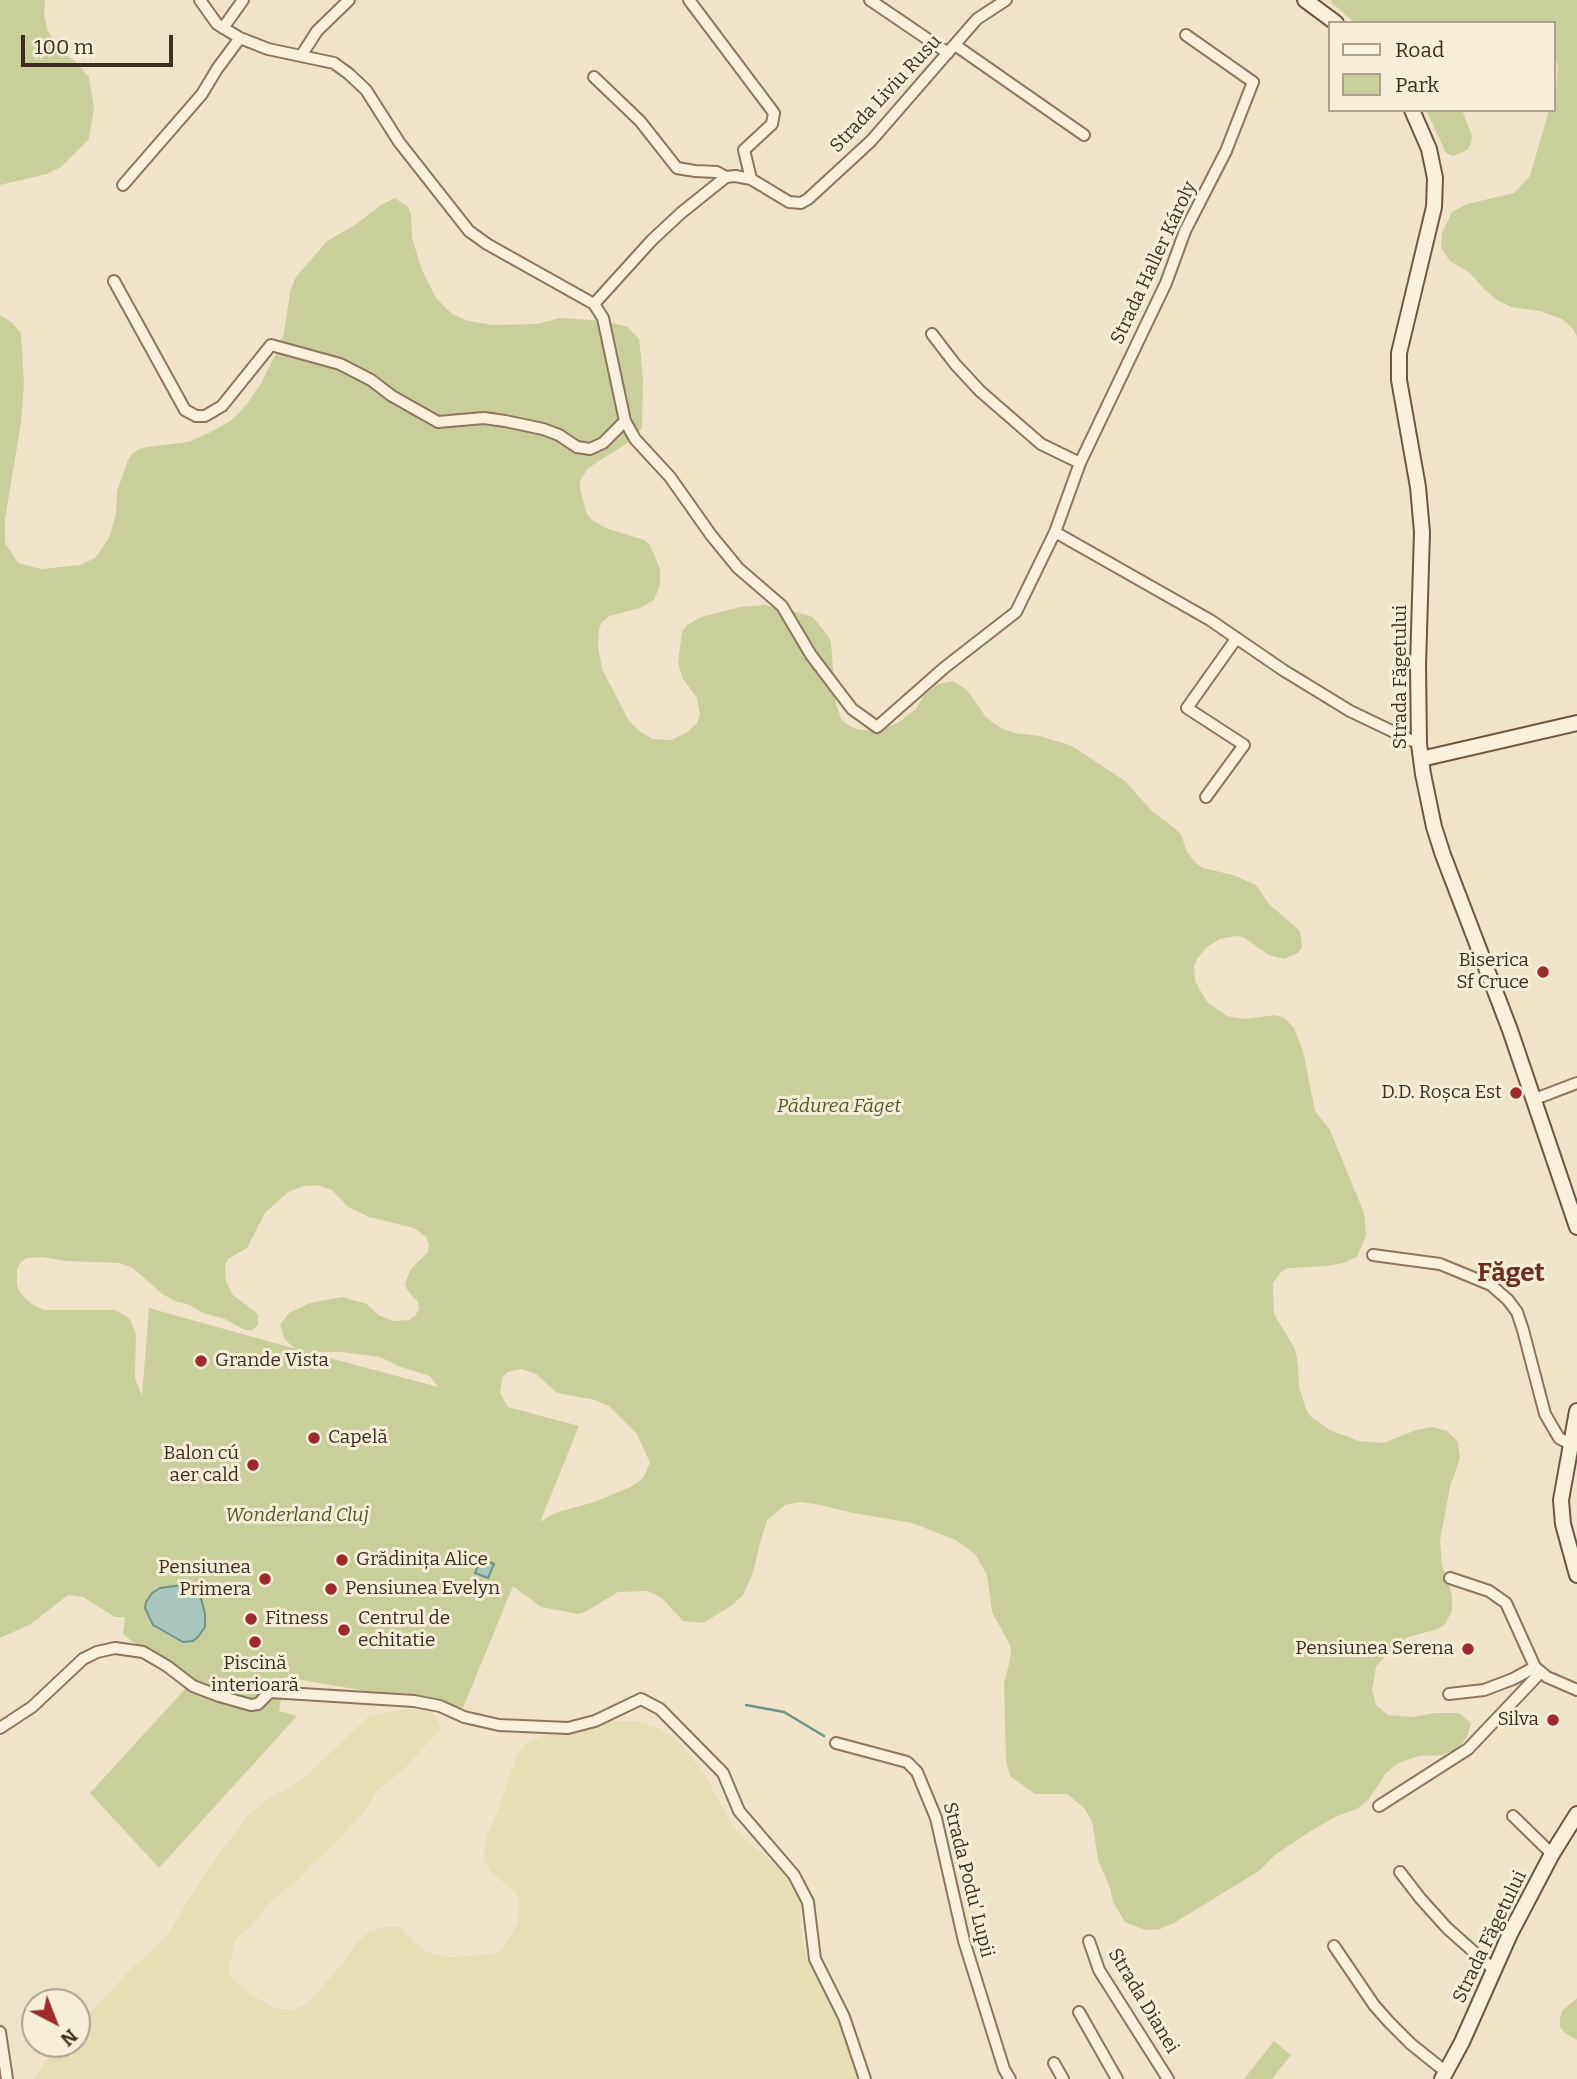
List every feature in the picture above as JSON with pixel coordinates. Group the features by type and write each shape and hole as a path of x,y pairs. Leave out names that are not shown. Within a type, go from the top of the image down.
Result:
{"main road":[{"path":"1305,0 1333,21"},
{"name":"Strada Făgetului","path":"1413,112 1429,149 1435,177 1434,207 1399,353 1401,399 1418,487 1422,532 1418,666 1421,759 1434,827 1443,855 1535,1100 1577,1227"},
{"path":"1421,759 1577,723"},
{"path":"1577,1411 1561,1500 1563,1524 1577,1575"},
{"name":"Strada Făgetului","path":"1444,2076 1493,1969 1552,1853 1577,1814"}],"street":[{"path":"114,281 185,410 196,416 205,416 222,406 271,345 340,365 371,380 392,396 438,422 484,418 505,421 543,429 559,435 577,447 590,449 603,443 625,421 603,318 594,304 487,244 469,231 399,142 366,90 349,74 334,64 268,49 240,38 217,24 200,0"},
{"path":"223,28 243,0"},
{"path":"301,56 317,31 348,0"},
{"path":"689,0 774,113 772,124 744,150 751,178"},
{"path":"870,0 1084,135"},
{"name":"Strada Liviu Rusu","path":"594,77 640,121 677,168 717,172 726,177 751,178 789,202 801,203 871,141 978,19 1006,0"},
{"name":"Strada Haller Károly","path":"625,421 635,439 670,477 731,560 782,606 811,655 852,709 877,727 944,668 1016,612 1055,532 1080,463 1166,282 1185,231 1226,150 1253,82 1186,35"},
{"path":"122,184 202,94 240,38"},
{"path":"594,304 671,222 726,177"},
{"path":"933,334 955,364 980,391 1041,444 1080,463"},
{"path":"1055,532 1210,620 1350,711 1419,744"},
{"path":"1206,797 1244,745 1187,708 1236,639"},
{"path":"1535,1100 1577,1083"},
{"path":"1373,1255 1440,1264 1491,1285 1508,1300 1520,1321 1545,1414 1559,1438 1570,1444"},
{"path":"1450,1578 1489,1591 1506,1603 1538,1669 1547,1677 1577,1690"},
{"path":"0,1728 26,1712 83,1659 115,1648 143,1652 193,1686 251,1705 258,1704 270,1692 414,1701 440,1706 464,1717 499,1725 568,1728 595,1721 641,1699 660,1709 723,1773 739,1811 794,1875 808,1902 816,1959 844,2017 865,2079"},
{"path":"1449,1694 1484,1690 1538,1669"},
{"path":"1379,1806 1468,1749 1538,1669"},
{"name":"Strada Podu' Lupii","path":"836,1743 907,1762 917,1772 936,1818 964,1941 1004,2069 1010,2079"},
{"path":"1513,1816 1552,1853"},
{"path":"1400,1872 1447,1928 1493,1969"},
{"name":"Strada Dianei","path":"1089,1941 1099,1970 1168,2079"},
{"path":"1334,1946 1361,1987 1389,2022 1444,2076"},
{"path":"1079,2012 1117,2079"},
{"path":"0,2032 7,2079"},
{"path":"1054,2063 1063,2079"}],"shaded area":[{"path":"406,1709 429,1711 435,1715 441,1729 402,1771 377,1791 364,1812 320,1859 272,1900 252,1925 234,1941 229,1971 232,1978 250,1994 276,2009 292,2010 307,2004 343,1963 355,1944 369,1932 384,1927 400,1927 422,1949 436,1955 482,1955 496,1953 502,1949 518,1923 519,1901 516,1893 491,1872 483,1859 487,1835 517,1755 526,1743 562,1728 608,1721 639,1721 661,1729 679,1743 704,1773 733,1826 749,1843 774,1862 793,1887 799,1901 802,1939 808,1962 835,2011 861,2079 33,2079 48,2058 91,2058 91,2011 166,1937 207,1870 250,1813 304,1778 369,1716"}],"green space":[{"path":"0,0 45,0 44,15 48,31 60,51 74,60 89,77 94,108 89,139 61,167 47,174 0,185"},
{"path":"1331,0 1577,0 1577,337 1562,319 1540,311 1511,307 1497,300 1470,273 1450,261 1441,248 1442,233 1452,212 1467,204 1514,193 1530,176 1548,112 1556,112 1556,21 1353,21"},
{"path":"1427,112 1463,112 1472,136 1471,144 1467,150 1453,156 1446,153"},
{"name":"Pădurea Făget","path":"395,198 408,207 412,238 422,270 436,298 452,314 468,321 493,325 537,324 560,318 605,321 628,327 639,339 643,378 642,428 626,444 588,468 580,481 580,489 587,514 592,520 606,528 644,540 650,545 660,569 660,585 654,600 640,608 609,616 599,629 598,645 602,669 628,719 639,731 653,739 671,740 686,733 697,723 700,715 697,698 683,679 678,663 682,632 687,625 701,617 740,607 764,605 813,617 831,643 836,705 842,720 848,725 872,731 896,724 916,709 924,695 938,684 953,681 967,690 986,717 999,727 1072,746 1125,781 1152,811 1178,831 1187,852 1197,864 1256,885 1269,904 1300,931 1302,947 1298,953 1284,959 1269,955 1243,937 1220,939 1207,947 1197,959 1194,966 1195,981 1207,1002 1227,1016 1244,1019 1275,1015 1283,1017 1294,1028 1303,1051 1315,1111 1330,1130 1364,1213 1366,1236 1357,1257 1327,1266 1289,1268 1282,1271 1273,1283 1274,1314 1295,1349 1299,1387 1306,1409 1310,1416 1330,1430 1359,1441 1383,1443 1416,1430 1432,1427 1447,1431 1458,1442 1460,1458 1450,1487 1440,1541 1442,1565 1452,1595 1452,1611 1445,1624 1438,1629 1408,1637 1386,1655 1376,1667 1372,1690 1376,1705 1388,1715 1412,1717 1459,1713 1471,1723 1467,1737 1457,1749 1442,1755 1419,1756 1398,1763 1386,1773 1369,1799 1357,1809 1335,1817 1309,1832 1275,1855 1259,1871 1174,1923 1160,1929 1145,1930 1125,1922 1113,1902 1098,1860 1092,1821 1084,1808 1067,1794 1035,1794 1010,1776 1006,1761 1004,1683 1011,1647 992,1612 987,1575 975,1554 956,1540 912,1523 816,1504 800,1502 785,1505 767,1520 753,1573 743,1595 731,1606 703,1623 683,1621 662,1598 648,1591 618,1592 578,1614 541,1607 513,1586 463,1708 285,1677 279,1711 297,1716 159,1868 90,1793 186,1688 123,1634 125,1617 115,1617 83,1597 68,1595 31,1624 0,1638 0,315 21,333 24,383 21,423 5,519 5,543 18,563 41,569 80,565 95,558 109,538 116,514 117,491 132,454 147,447 188,442 232,420 260,385 279,348 295,278 327,241 355,225","holes":["318,1185 332,1190 348,1207 369,1217 414,1228 426,1237 428,1252 411,1269 405,1283 407,1290 418,1302 419,1309 415,1316 409,1320 393,1321 378,1315 367,1304 342,1297 310,1303 289,1313 280,1325 285,1340 296,1349 149,1308 142,1396 135,1378 136,1333 129,1318 115,1310 44,1310 30,1303 19,1291 17,1269 27,1258 119,1263 133,1268 162,1294 175,1301 225,1319 245,1330 252,1330 258,1325 258,1314 233,1295 226,1281 225,1266 228,1259 247,1248 265,1213 288,1192 303,1186","342,1352 380,1357 430,1376 438,1387 311,1353","522,1369 536,1374 557,1393 595,1400 609,1406 637,1434 650,1463 643,1478 631,1487 594,1502 555,1513 540,1522 579,1426 508,1407 500,1393 502,1378 507,1372"]},
{"path":"1577,1998 1577,2040 1560,2027 1560,2019 1562,2011"},
{"path":"1274,2041 1291,2055 1272,2079 1244,2079"}],"water":[{"path":"481,1558 494,1564 488,1578 475,1573"},
{"path":"197,1583 205,1614 205,1627 198,1637 193,1641 183,1642 153,1625 145,1608 152,1593 160,1588"}],"waterway":[{"path":"746,1705 784,1712 824,1736"}],"place":[{"name":"Biserica Sf Cruce","path":"1543,972"},
{"name":"D.D. Roșca Est","path":"1516,1093"},
{"name":"Grande Vista","path":"201,1361"},
{"name":"Capelă","path":"314,1438"},
{"name":"Balon cú aer cald","path":"253,1465"},
{"name":"Grădinița Alice","path":"342,1560"},
{"name":"Pensiunea Primera","path":"265,1579"},
{"name":"Pensiunea Evelyn","path":"331,1589"},
{"name":"Fitness","path":"251,1619"},
{"name":"Centrul de echitatie","path":"344,1630"},
{"name":"Piscină interioară","path":"255,1642"},
{"name":"Pensiunea Serena","path":"1468,1649"},
{"name":"Silva","path":"1553,1720"}],"district":[{"name":"Făget","path":"1511,1274"}],"park label":[{"name":"Wonderland Cluj","path":"297,1516"}]}
